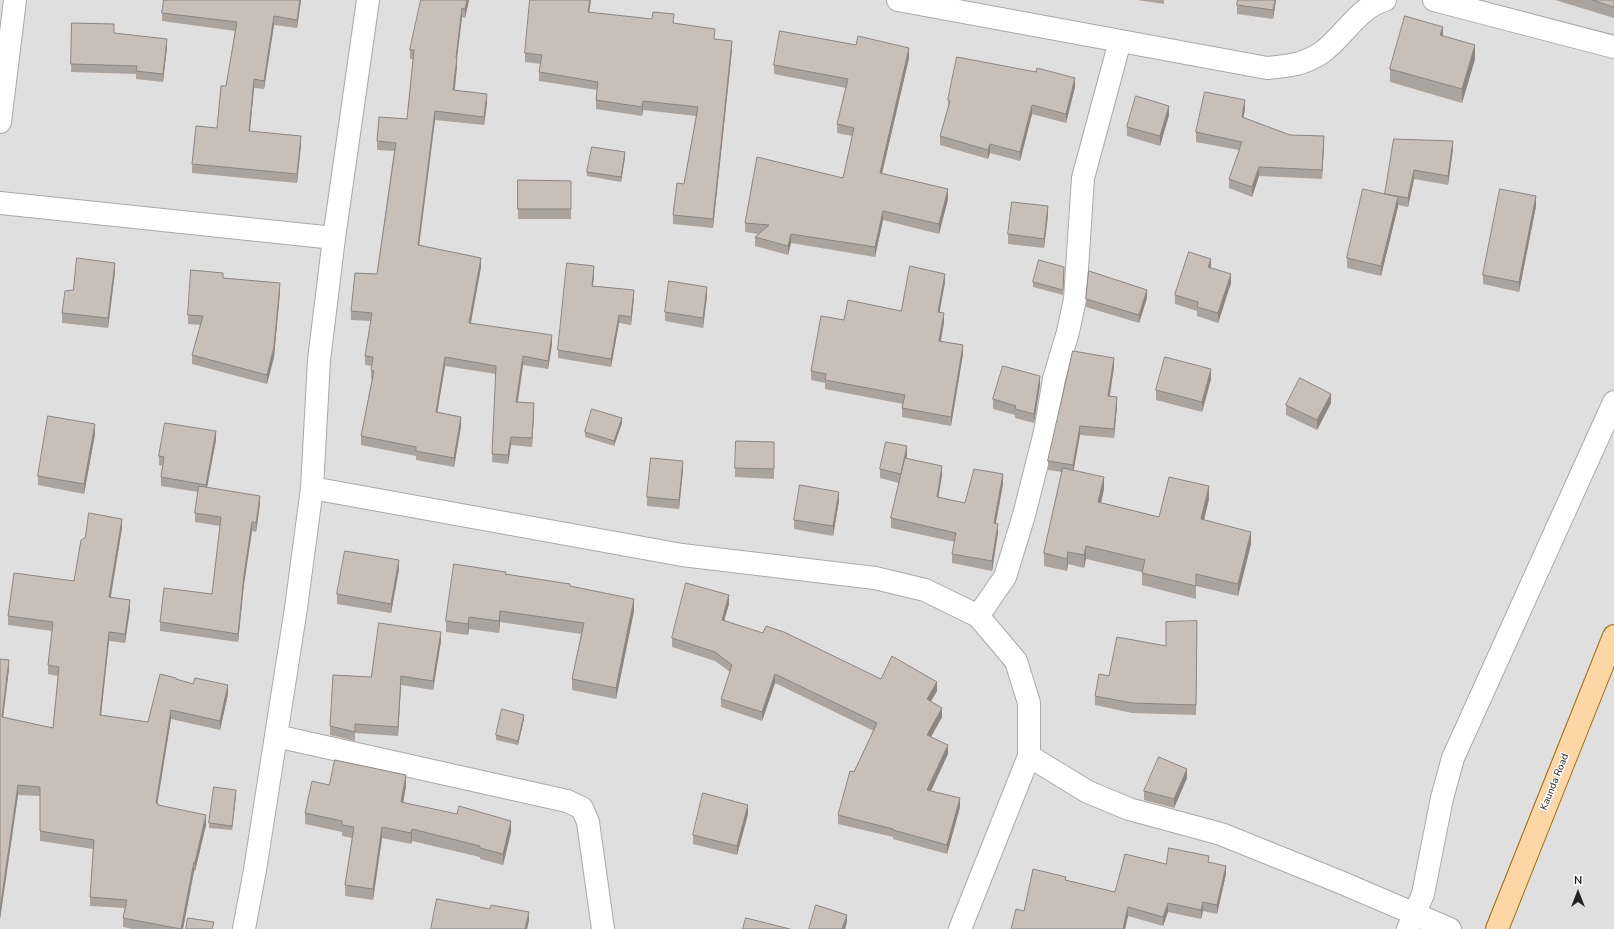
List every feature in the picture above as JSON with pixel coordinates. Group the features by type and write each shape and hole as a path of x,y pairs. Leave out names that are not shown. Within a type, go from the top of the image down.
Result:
{"main road":[{"name":"Kaunda Road","path":"1496,929 1614,636"}],"street":[{"path":"0,122 15,0"},
{"path":"244,929 255,870 296,608 312,488 319,360 334,238 368,0"},
{"path":"898,0 957,5 1120,42 1267,68 1297,65 1321,53 1359,16 1380,1"},
{"path":"1434,0 1614,47"},
{"path":"978,616 1005,577 1026,508 1045,432 1054,379 1068,332 1075,299 1083,178 1120,42"},
{"path":"0,203 334,238"},
{"path":"1411,921 1423,894 1442,798 1453,758 1614,402"},
{"path":"312,488 682,555 875,578 925,590 978,616 1016,661 1029,703 1029,756 960,929"},
{"path":"276,736 567,801 582,808 588,822 603,929"},
{"path":"1029,756 1095,795 1129,809 1221,834 1411,921 1450,929"}],"shaded area":[{"path":"0,0 1614,0 1614,929 0,929"}],"building":[{"path":"164,0 300,0 297,20 274,16 264,81 254,79 249,131 301,136 297,174 192,164 196,126 217,128 221,86 226,86 237,22 162,13"},
{"path":"421,0 467,0 465,9 462,8 453,90 487,94 484,117 435,111 418,245 481,258 469,323 552,335 548,361 523,356 516,402 534,403 532,438 511,437 508,455 492,454 496,366 445,357 436,412 461,417 454,458 416,451 416,447 361,436 374,371 371,370 373,357 365,356 372,313 351,311 355,273 377,274 396,143 377,141 379,117 407,119 414,50 410,50"},
{"path":"530,0 590,0 588,12 652,19 653,12 674,14 673,23 715,29 714,39 732,41 713,219 673,215 677,183 684,184 698,107 643,101 642,107 596,100 598,82 539,72 542,55 525,53"},
{"path":"1238,0 1275,0 1273,10 1237,5"},
{"path":"1593,0 1614,0 1614,7"},
{"path":"1405,16 1443,27 1440,35 1475,45 1462,89 1390,69"},
{"path":"72,23 114,24 114,33 167,39 163,74 136,71 137,66 71,64"},
{"path":"780,31 856,45 858,36 909,48 880,173 948,189 939,224 883,211 875,247 791,234 788,246 755,237 769,225 745,223 757,157 843,178 854,128 837,124 848,79 774,65"},
{"path":"957,57 1036,72 1037,68 1075,78 1066,114 1032,105 1020,152 990,144 988,150 940,136 950,101 948,100"},
{"path":"1205,92 1245,100 1242,117 1290,135 1324,136 1322,170 1259,167 1252,187 1229,179 1242,142 1196,132"},
{"path":"1136,96 1169,106 1160,136 1127,127"},
{"path":"1394,139 1453,141 1448,176 1414,170 1408,198 1385,194"},
{"path":"592,147 625,152 621,177 587,172"},
{"path":"518,180 571,181 571,209 518,209"},
{"path":"1363,189 1398,197 1381,266 1347,258"},
{"path":"1500,189 1536,196 1519,282 1483,275"},
{"path":"1012,202 1048,206 1044,239 1008,234"},
{"path":"1189,252 1211,259 1208,267 1231,274 1218,313 1197,307 1198,302 1175,295"},
{"path":"77,258 115,263 108,318 62,313 65,291 73,290"},
{"path":"1039,260 1064,267 1063,290 1033,282"},
{"path":"567,263 594,266 592,286 634,290 631,317 619,315 611,359 558,350"},
{"path":"910,266 945,274 938,312 944,313 939,341 963,345 951,417 902,408 905,395 825,380 826,374 811,371 821,316 844,320 848,300 901,311"},
{"path":"191,270 223,273 223,278 280,283 274,347 267,375 192,355 203,316 188,315"},
{"path":"1089,271 1147,290 1139,315 1086,299"},
{"path":"669,281 707,287 703,318 665,312"},
{"path":"1073,351 1114,358 1108,396 1117,397 1114,429 1080,426 1073,465 1048,461"},
{"path":"1165,357 1211,369 1202,402 1156,390"},
{"path":"1003,366 1040,376 1034,414 1015,409 1016,406 993,399"},
{"path":"1300,378 1331,394 1317,420 1286,405"},
{"path":"592,409 622,418 614,441 585,432"},
{"path":"48,416 95,424 84,484 38,476"},
{"path":"165,423 216,431 206,485 161,477 164,457 159,456"},
{"path":"736,441 774,442 774,469 735,468"},
{"path":"886,442 907,446 901,474 880,469"},
{"path":"651,458 683,461 679,500 647,497"},
{"path":"905,458 942,466 937,497 965,503 974,469 1003,474 994,523 998,524 992,561 952,554 956,533 891,518"},
{"path":"1063,468 1104,477 1098,502 1159,517 1169,477 1209,486 1201,519 1251,532 1238,584 1196,574 1196,586 1142,573 1145,560 1086,546 1084,555 1068,552 1067,559 1044,553"},
{"path":"800,485 839,492 833,526 794,520"},
{"path":"199,486 260,496 256,523 252,522 244,575 238,634 160,622 164,588 212,594 221,517 195,513"},
{"path":"89,513 122,519 109,597 130,600 125,634 109,632 100,715 148,722 160,674 193,684 195,678 228,685 220,721 171,710 156,803 158,803 158,805 206,815 194,862 181,929 123,918 127,900 90,897 94,840 40,831 40,787 18,785 0,910 0,659 9,660 2,717 53,728 59,667 48,665 53,622 8,616 14,573 74,581 81,540 85,538"},
{"path":"345,551 399,560 391,604 337,594"},
{"path":"454,564 570,584 570,586 634,599 616,688 572,679 584,623 500,611 499,621 469,617 468,624 446,621"},
{"path":"686,583 729,595 722,620 763,633 766,626 784,632 881,679 892,656 937,682 927,699 942,708 927,735 948,745 927,790 960,798 947,845 838,815 850,771 854,772 877,723 775,674 762,712 721,699 732,665 715,652 672,638"},
{"path":"1197,621 1196,705 1132,703 1095,696 1099,674 1109,676 1117,637 1166,646 1166,622"},
{"path":"379,623 441,632 433,681 401,676 398,727 355,724 355,732 330,726 333,675 371,677"},
{"path":"502,709 524,715 518,741 496,735"},
{"path":"1159,757 1187,769 1174,799 1144,791"},
{"path":"335,760 406,775 401,802 457,814 459,806 511,821 503,854 480,848 480,846 412,829 411,833 382,827 373,889 345,885 354,827 342,825 342,821 305,813 312,781 329,785"},
{"path":"214,787 236,790 232,826 209,823"},
{"path":"703,793 748,805 737,846 693,835"},
{"path":"1169,848 1209,856 1208,862 1226,866 1217,905 1203,902 1201,910 1168,903 1163,917 1128,907 1123,929 1011,929 1016,909 1024,911 1033,869 1066,877 1065,880 1115,892 1125,854 1166,864"},
{"path":"437,899 490,909 491,905 529,912 525,929 431,929"},
{"path":"816,905 847,915 842,929 809,929"},
{"path":"188,918 214,922 212,929 186,929"},
{"path":"746,918 790,929 743,929"}]}
